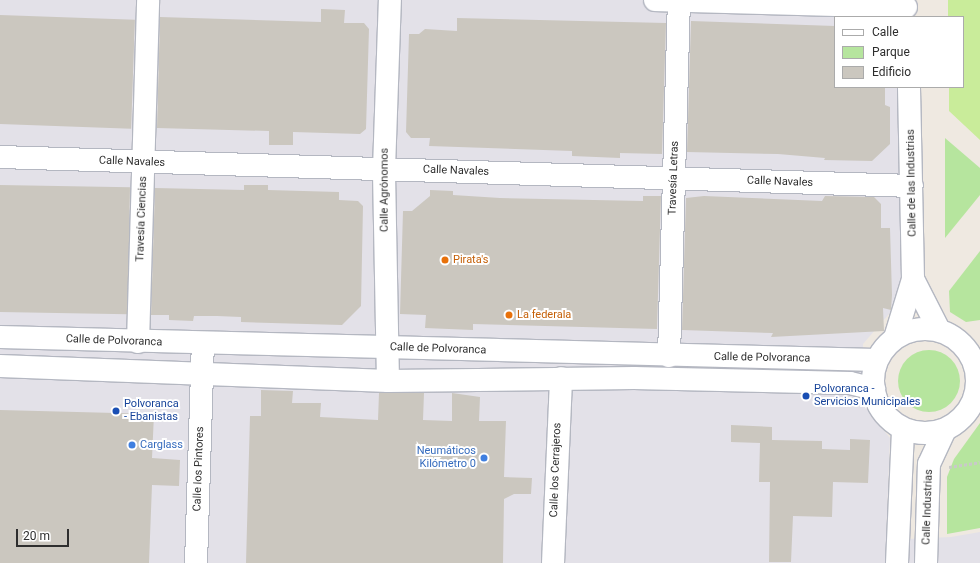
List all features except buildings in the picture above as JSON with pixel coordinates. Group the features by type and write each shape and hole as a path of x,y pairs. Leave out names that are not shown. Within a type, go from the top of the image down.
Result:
{"street":[{"name":"Travesía Ciencias","path":"138,342 148,0"},
{"name":"Calle Agrónomos","path":"388,381 386,348 384,169 390,0"},
{"path":"655,0 906,8"},
{"name":"Travesía Letras","path":"669,356 679,0"},
{"name":"Calle de las Industrias","path":"895,338 913,279 909,88"},
{"name":"Calle Navales","path":"0,157 912,186"},
{"name":"Calle de las Industrias","path":"913,279 939,330"},
{"path":"916,330 939,330 957,339 975,352 979,382 974,399 966,413 945,430 926,433 903,429 880,406 874,389 876,360 895,338 916,330"},
{"name":"Calle de Polvoranca","path":"0,337 669,356 876,360"},
{"name":"Calle los Pintores","path":"196,563 203,343"},
{"name":"Calle de Polvoranca","path":"0,366 388,381 561,378 850,383 874,389"},
{"name":"Calle los Cerrajeros","path":"553,563 561,378"},
{"path":"897,563 903,429"},
{"name":"Calle Industrias","path":"926,563 929,464 945,430"}],"path":[{"path":"929,464 943,468 980,462"}],"shaded area":[{"path":"0,0 903,0 904,16 834,16 834,88 905,88 909,291 863,344 861,402 890,438 886,540 951,537 980,532 980,563 0,563"}],"green space":[{"path":"948,0 980,0 980,140 949,111 949,88 964,88 964,16 948,16"},
{"path":"945,138 980,168 980,195 945,238"},
{"path":"980,251 980,320 966,322 950,312 949,291"},
{"path":"923,350 935,350 951,359 958,369 960,381 958,393 951,403 935,412 923,412 912,407 903,398 898,387 898,375 903,364 912,355"},
{"path":"980,423 980,528 947,534 947,477 954,459"}],"place":[{"name":"Pirata's","path":"445,260"},
{"name":"La federala","path":"509,315"},
{"name":"Polvoranca - Servicios Municipales","path":"806,396"},
{"name":"Polvoranca - Ebanistas","path":"116,411"},
{"name":"Carglass","path":"132,445"},
{"name":"Neumáticos Kilómetro 0","path":"484,458"}]}
